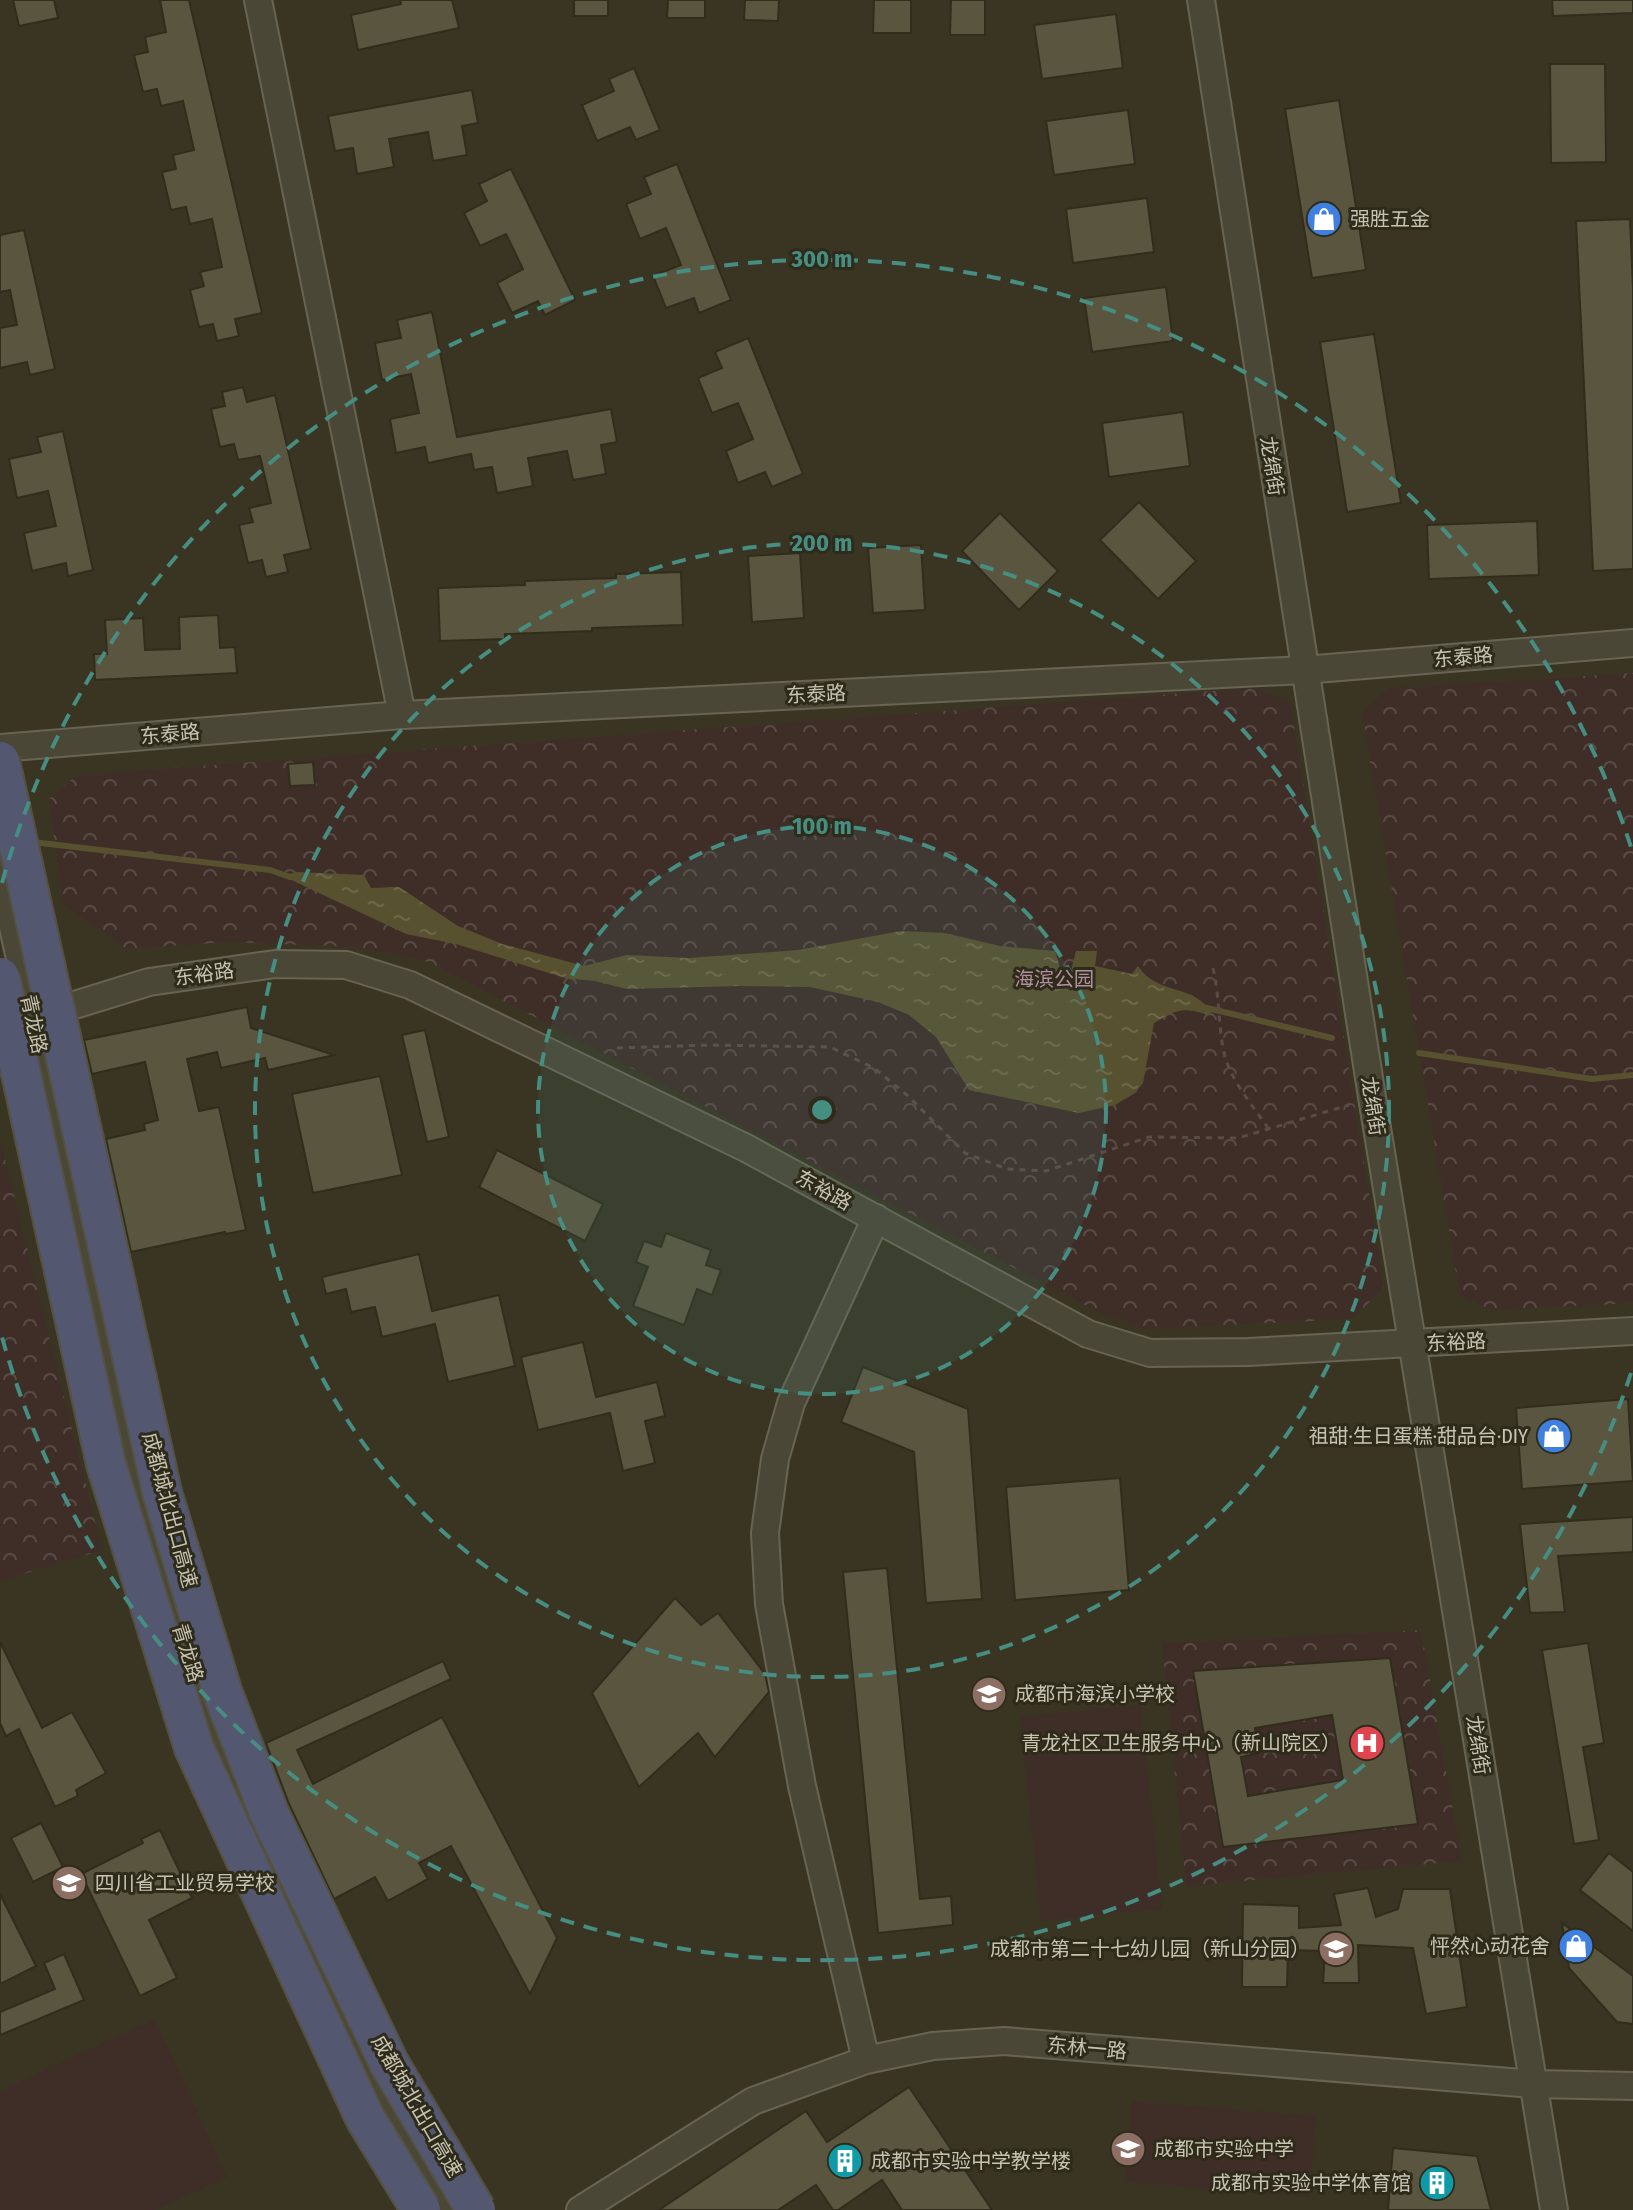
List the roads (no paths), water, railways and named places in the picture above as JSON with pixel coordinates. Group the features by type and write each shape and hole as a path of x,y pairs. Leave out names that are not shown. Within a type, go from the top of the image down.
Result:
{"highway":[{"name":"成都城北出口高速","path":"0,761 162,1492 222,1691 269,1813 389,2063 476,2210"},
{"path":"0,977 106,1464 194,1748 365,2118 421,2210"}],"street":[{"path":"258,0 402,715"},
{"name":"龙绵街","path":"1201,0 1372,1097 1554,2210"},
{"name":"东泰路","path":"0,748 402,715 1304,670 1633,643"},
{"name":"青龙路","path":"0,868 135,1480 209,1723 300,1930 396,2122 448,2210"},
{"name":"东裕路","path":"0,1028 149,982 275,964 346,965 410,985 746,1148 1088,1334 1150,1353 1248,1352 1633,1331"},
{"path":"866,2060 802,1786 769,1604 765,1533 775,1459 791,1403 876,1218"},
{"name":"东林一路","path":"580,2210 753,2101 866,2060 933,2046 1004,2041 1534,2084 1633,2086"}],"water":[{"path":"296,872 364,875 371,888 399,887 458,926 502,944 584,966 627,955 689,958 798,950 901,931 945,933 1000,946 1055,951 1060,968 1070,975 1076,951 1097,951 1095,966 1132,974 1138,966 1156,982 1197,998 1213,1016 1183,1010 1154,1023 1143,1083 1135,1093 1115,1105 1079,1113 969,1090 936,1037 909,1015 878,1002 810,987 627,989 565,978 456,944 406,934 283,876"}],"waterway":[{"path":"32,842 270,870 290,877"},
{"path":"1203,1007 1332,1038"},
{"path":"1419,1053 1592,1079 1633,1075"}],"place":[{"name":"强胜五金","path":"1324,219"},
{"name":"祖甜·生日蛋糕·甜品台·DIY","path":"1554,1436"},
{"name":"成都市海滨小学校","path":"989,1694"},
{"name":"青龙社区卫生服务中心（新山院区）","path":"1367,1743"},
{"name":"四川省工业贸易学校","path":"69,1883"},
{"name":"怦然心动花舍","path":"1576,1946"},
{"name":"成都市第二十七幼儿园（新山分园）","path":"1336,1949"},
{"name":"成都市实验中学","path":"1128,2149"},
{"name":"成都市实验中学教学楼","path":"845,2161"},
{"name":"成都市实验中学体育馆","path":"1437,2183"}],"park label":[{"name":"海滨公园","path":"1054,979"}]}
